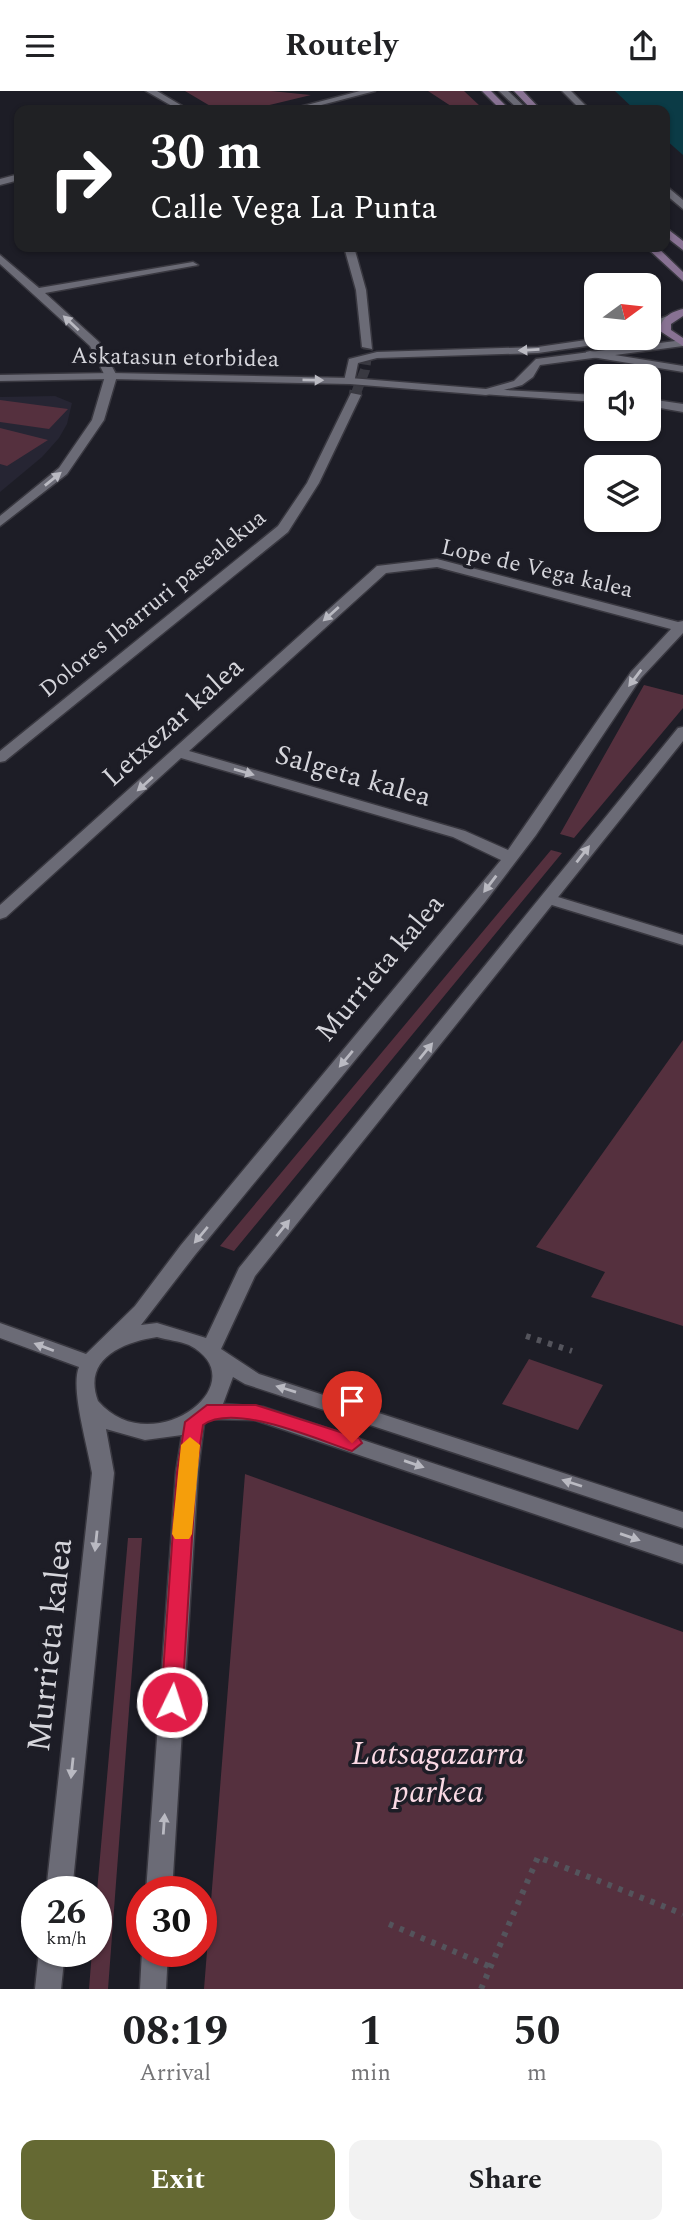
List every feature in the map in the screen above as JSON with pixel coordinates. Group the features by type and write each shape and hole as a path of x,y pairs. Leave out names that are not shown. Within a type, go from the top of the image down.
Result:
{"main road":[{"path":"486,91 501,105"},
{"path":"518,91 532,105"},
{"path":"670,235 683,247"},
{"path":"657,252 683,278"},
{"path":"679,311 666,324 666,331 683,343"}],"street":[{"path":"150,91 176,105"},
{"path":"313,105 371,91"},
{"path":"503,91 518,105"},
{"path":"566,91 581,105"},
{"path":"670,193 683,206"},
{"path":"350,252 361,289 368,347"},
{"path":"0,258 94,344 111,376 98,420 63,471 0,522"},
{"path":"37,291 193,265"},
{"path":"662,320 679,311"},
{"path":"352,388 353,361 377,355 538,350 584,343"},
{"name":"Askatasun etorbidea","path":"486,392 505,388 529,375 536,362 683,343"},
{"name":"Askatasun etorbidea","path":"590,354 683,369"},
{"name":"Askatasun etorbidea","path":"529,375 541,387 584,397"},
{"name":"Askatasun etorbidea","path":"0,378 111,376 584,398"},
{"name":"Dolores Ibarruri pasealekua","path":"0,758 283,529 313,483 352,388"},
{"path":"661,404 683,408"},
{"name":"Lope de Vega kalea","path":"382,569 437,563 683,627"},
{"name":"Letxezar kalea","path":"0,914 382,569"},
{"name":"Murrieta kalea","path":"116,1339 142,1311 188,1250 509,859 638,673 683,627"},
{"path":"160,1876 187,1472 201,1417 218,1400 222,1386 215,1355 246,1273 683,731"},
{"name":"Salgeta kalea","path":"179,753 459,834 503,853 509,859"},
{"path":"548,899 683,940"},
{"path":"0,1330 89,1363"},
{"path":"683,1520 252,1379 215,1355 196,1338 157,1330 116,1339 89,1363 83,1381 84,1394 91,1407 114,1424 147,1433 172,1429 201,1417 256,1412 683,1555"},
{"name":"Murrieta kalea","path":"61,1876 103,1473 91,1407"},
{"path":"48,1989 50,1967"},
{"path":"153,1989 154,1967"}],"path":[{"path":"526,1336 572,1351"},
{"path":"481,1989 538,1857 683,1914"},
{"path":"390,1924 491,1967"}],"shaded area":[{"path":"55,396 72,403 67,424 59,438 42,457 0,492 0,397"}],"green space":[{"path":"185,91 271,91 311,95 270,105 209,105"},
{"path":"428,91 464,91 479,105 449,105"},
{"path":"0,400 68,409 49,429 0,422"},
{"path":"0,428 48,440 7,466 0,464"},
{"path":"644,685 683,695 683,708 574,838 560,834"},
{"path":"551,850 562,853 234,1251 220,1246"},
{"path":"683,1040 683,1326 591,1297 605,1272 536,1247"},
{"path":"529,1359 603,1385 578,1430 502,1404"},
{"name":"Latsagazarra parkea","path":"245,1474 683,1632 683,1989 204,1989 206,1967 217,1967 217,1876 213,1876"},
{"path":"128,1538 142,1538 112,1936 112,1876 98,1876"},
{"path":"91,1967 110,1967 108,1989 89,1989"}],"water":[{"path":"615,91 683,91 683,155 670,143 670,105 630,105"}],"tunnel":[{"path":"356,393 365,370 368,347"},
{"path":"355,395 356,391"}],"slow traffic":[{"path":"182,1534 190,1445"}],"route":[{"path":"172,1702 188,1457 194,1422 207,1412 256,1412 352,1443"}]}
